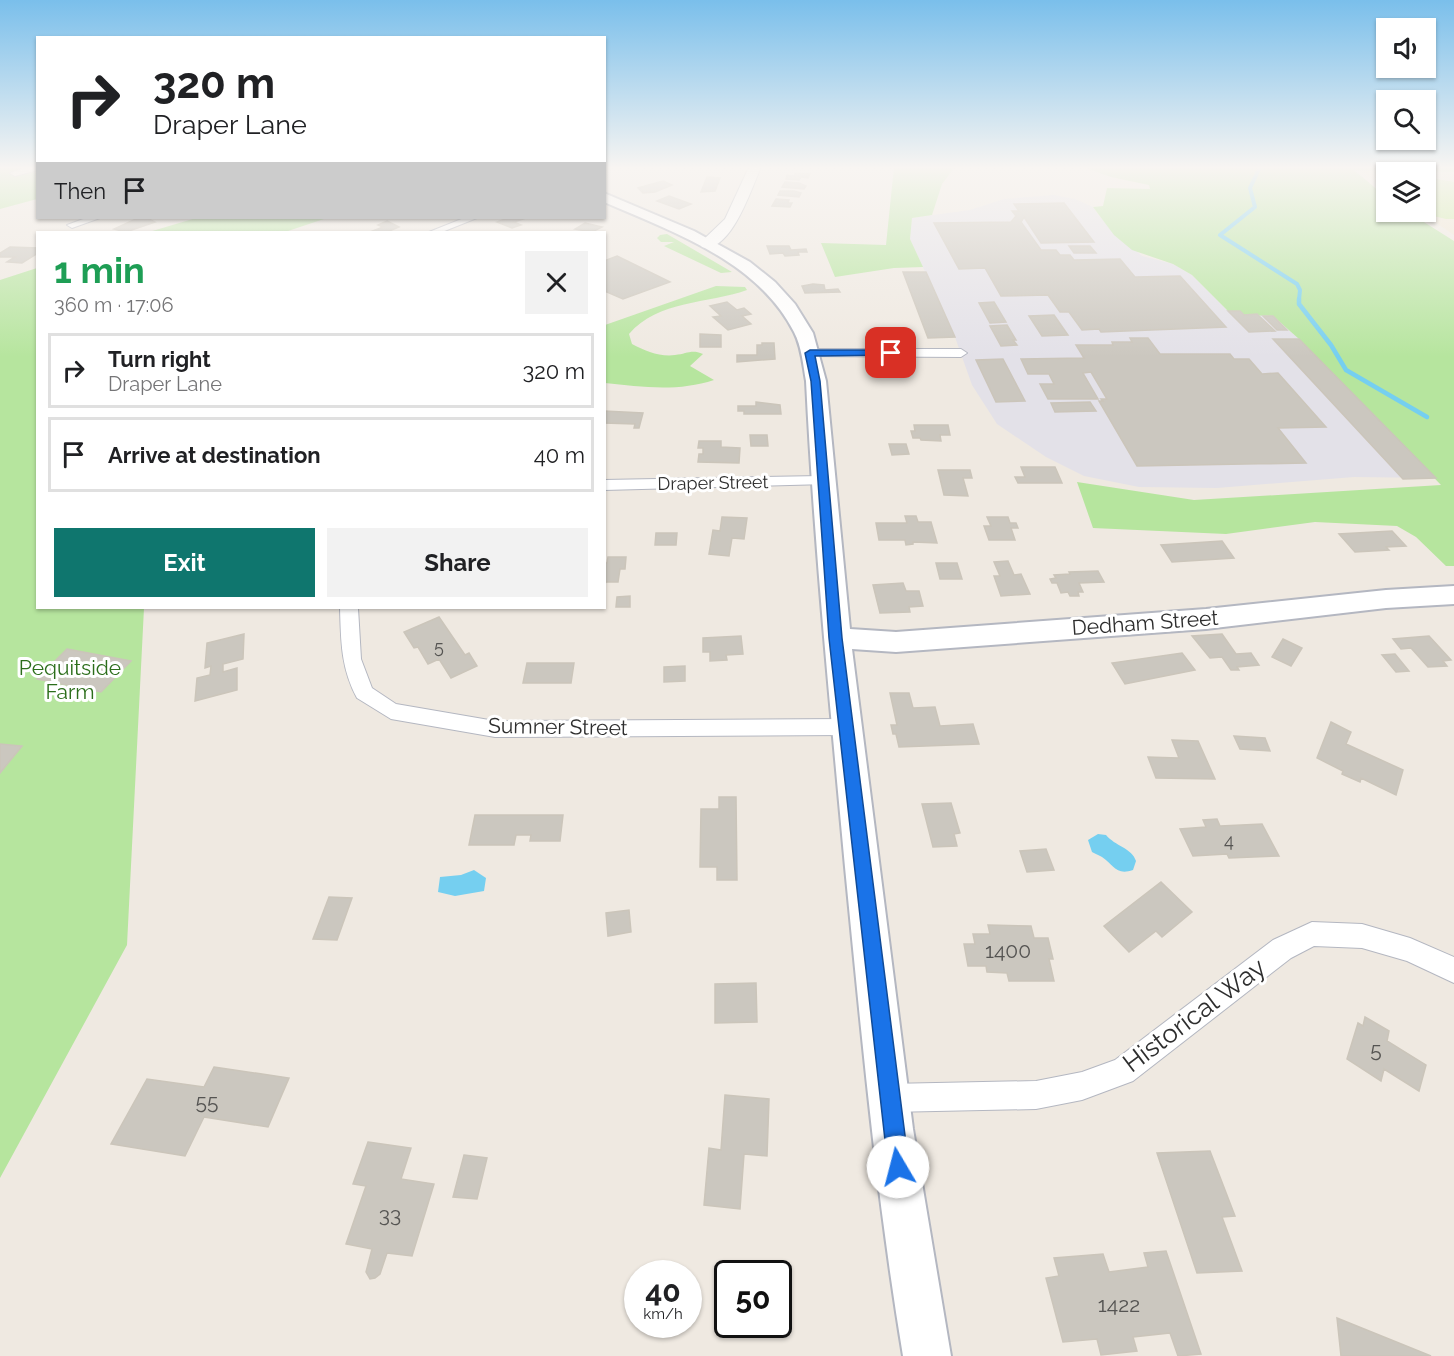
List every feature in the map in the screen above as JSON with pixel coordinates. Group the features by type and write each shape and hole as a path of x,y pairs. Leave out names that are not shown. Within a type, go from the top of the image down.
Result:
{"main road":[{"path":"677,230 736,260 776,292 794,313 805,334 810,353 816,381 836,638 889,1098 927,1356"},
{"name":"Dedham Street","path":"836,638 896,642 1206,619 1386,599 1454,596"}],"street":[{"path":"707,244 725,230"},
{"path":"810,353 961,353"},
{"name":"Draper Street","path":"606,485 822,481"},
{"name":"Sumner Street","path":"350,609 351,659 364,693 391,711 435,721 495,729 846,727"},
{"name":"Historical Way","path":"889,1098 1036,1095 1082,1086 1123,1071 1282,949 1312,934 1362,936 1410,950 1454,970"}],"shaded area":[{"path":"911,230 1114,230 1142,256 1173,264 1192,275 1228,311 1273,316 1299,339 1436,478 1354,477 1217,488 1139,487 1084,476 1046,457 997,424 972,385 955,337 910,239"}],"green space":[{"path":"155,230 290,230 288,231 152,231"},
{"path":"888,230 911,230 910,239 923,267 894,268 835,277 821,243 886,245"},
{"path":"1110,230 1437,230 1454,241 1454,566 1446,566 1416,537 1397,526 1315,522 1226,534 1093,528 1077,482 1194,500 1441,485 1299,339 1273,316 1244,315 1240,311 1228,311 1192,275 1173,264 1132,250"},
{"path":"667,234 732,272 721,273 664,246 674,242 661,242 657,238"},
{"name":"Pequitside Farm","path":"36,268 36,609 144,609 127,945 0,1178 0,280"},
{"path":"716,286 745,287 747,290 669,309 641,323 629,334 632,344 653,353 703,354 690,366 714,380 700,384 646,387 606,383 606,325"}],"water":[{"path":"1098,834 1106,835 1131,853 1136,861 1133,870 1119,871 1092,852 1088,840"},
{"path":"474,870 486,878 484,891 455,896 438,892 440,877 461,875"}],"building":[{"path":"938,230 1027,230 1041,250 1056,250 1060,255 1070,255 1074,260 1120,259 1135,277 1180,276 1226,327 1101,332 1099,329 1082,330 1069,312 1060,312 1048,295 1001,296 985,268 959,269"},
{"path":"1033,230 1085,230 1094,242 1041,243"},
{"path":"767,246 789,246 791,250 806,249 807,252 785,256 783,253 770,254"},
{"path":"1069,246 1090,246 1096,253 1074,253"},
{"path":"10,247 36,248 36,254 22,263 7,262 15,257 0,257 0,253"},
{"path":"617,256 670,282 623,299 606,292 606,260"},
{"path":"903,272 926,272 955,337 928,338"},
{"path":"824,285 825,290 838,289 840,292 805,293 802,286"},
{"path":"727,302 737,310 744,308 751,314 742,316 751,324 728,330 713,317 721,316 710,306"},
{"path":"994,302 1006,322 990,323 979,303"},
{"path":"1228,311 1240,311 1244,315 1257,314 1275,331 1249,332"},
{"path":"1054,315 1068,335 1042,336 1029,316"},
{"path":"1263,316 1273,316 1287,330 1277,330"},
{"path":"1007,325 1017,345 1001,346 990,326"},
{"path":"700,334 721,335 721,347 700,347"},
{"path":"1130,338 1148,338 1160,354 1230,354 1234,359 1249,359 1262,374 1278,373 1326,427 1278,428 1306,463 1137,466 1099,401 1107,399 1091,372 1083,373 1098,399 1048,399 1040,384 1054,384 1049,374 1028,374 1021,359 1084,358 1076,345 1113,345 1112,342 1132,342"},
{"path":"1273,339 1299,339 1436,478 1403,479"},
{"path":"762,343 774,343 775,359 737,362 737,355 757,355 757,345 762,345"},
{"path":"1003,359 1025,401 996,402 976,360"},
{"path":"756,402 780,405 781,414 744,414 744,411 738,411 738,406 756,406"},
{"path":"1090,402 1096,411 1055,412 1051,403"},
{"path":"606,411 643,413 639,428 634,428 635,424 606,423"},
{"path":"914,425 948,425 950,435 940,435 941,441 913,438 911,431 915,431"},
{"path":"750,435 767,435 768,446 751,446"},
{"path":"699,441 721,441 721,447 740,448 739,463 698,462 699,454 703,454 703,448 698,448"},
{"path":"889,444 906,444 909,454 892,455"},
{"path":"1021,467 1055,467 1062,483 1018,483 1015,477 1025,477"},
{"path":"938,470 970,470 972,478 963,478 968,496 944,495"},
{"path":"905,516 916,516 918,522 931,522 937,543 913,542 913,544 906,545 905,540 879,540 876,523 907,523"},
{"path":"722,517 747,518 744,539 732,538 729,556 709,554 713,530 720,531"},
{"path":"987,517 1008,517 1010,523 1016,523 1018,528 1011,528 1015,540 989,540 984,526 991,526"},
{"path":"1392,531 1406,546 1386,547 1389,550 1355,552 1339,534"},
{"path":"656,533 677,533 676,545 655,545"},
{"path":"1222,541 1234,558 1172,562 1161,545"},
{"path":"608,557 626,557 625,569 620,569 618,582 606,582"},
{"path":"1008,561 1014,575 1021,574 1030,594 1001,596 994,576 1000,576 994,562"},
{"path":"936,563 957,563 962,579 940,579"},
{"path":"1098,571 1104,582 1079,583 1083,592 1078,592 1079,596 1070,596 1068,592 1061,593 1057,583 1052,583 1050,579 1056,578 1054,575 1070,574 1069,572"},
{"path":"903,583 906,591 919,591 923,606 909,607 910,612 880,613 873,585"},
{"path":"630,596 630,607 616,607 617,597"},
{"path":"439,617 465,655 469,653 477,666 451,678 439,659 428,664 418,647 414,648 404,632"},
{"path":"244,634 243,659 223,664 223,672 237,668 237,690 195,701 197,678 210,675 211,666 205,668 207,643"},
{"path":"1222,634 1236,654 1251,653 1259,665 1237,667 1239,670 1231,670 1222,657 1210,658 1192,636"},
{"path":"741,636 743,654 726,655 727,660 710,661 710,652 703,652 703,638"},
{"path":"1429,636 1451,660 1443,661 1447,666 1428,667 1411,648 1401,649 1393,639"},
{"path":"1283,639 1302,648 1291,666 1272,657"},
{"path":"67,649 131,661 101,692 37,679"},
{"path":"1182,653 1195,670 1125,684 1112,663"},
{"path":"1395,654 1409,671 1396,672 1382,655"},
{"path":"527,663 574,663 571,683 523,683"},
{"path":"685,666 685,681 664,682 664,667"},
{"path":"890,693 909,693 913,708 935,707 940,726 973,724 979,744 899,747 891,725 897,725"},
{"path":"1331,722 1351,732 1346,744 1403,770 1396,795 1361,778 1360,782 1342,774 1343,771 1317,758"},
{"path":"1234,736 1265,738 1270,751 1240,749"},
{"path":"1172,740 1198,741 1215,779 1156,778 1148,757 1179,758"},
{"path":"0,744 22,746 0,773"},
{"path":"719,797 736,797 737,880 717,880 717,867 700,867 701,809 719,809"},
{"path":"951,803 960,833 954,834 957,846 933,847 922,804"},
{"path":"475,815 563,815 560,841 530,841 531,835 516,835 514,845 469,845"},
{"path":"1217,819 1220,826 1262,824 1279,856 1229,858 1227,854 1193,856 1180,829 1206,827 1203,820"},
{"path":"1046,849 1054,870 1027,872 1020,851"},
{"path":"1161,882 1192,912 1162,937 1156,931 1129,952 1104,926"},
{"path":"329,897 352,898 337,940 313,939"},
{"path":"629,910 631,932 608,936 606,913"},
{"path":"988,925 1031,926 1034,938 1048,938 1053,959 1049,959 1054,981 1009,981 1007,973 987,972 986,966 968,966 964,944 975,944 973,934 990,934"},
{"path":"756,983 757,1022 715,1023 715,984"},
{"path":"1365,1017 1389,1031 1387,1041 1426,1065 1419,1091 1384,1069 1381,1081 1347,1059 1358,1023 1363,1026"},
{"path":"214,1067 289,1078 268,1127 204,1117 185,1156 111,1144 147,1079 204,1087"},
{"path":"725,1095 769,1099 767,1156 744,1154 740,1209 704,1205 709,1148 721,1150"},
{"path":"368,1142 411,1148 401,1179 434,1184 412,1256 387,1253 380,1274 370,1279 366,1272 372,1249 346,1244 366,1186 353,1184"},
{"path":"1210,1151 1235,1216 1222,1217 1242,1271 1197,1273 1157,1153"},
{"path":"464,1155 487,1158 477,1199 453,1197"},
{"path":"1166,1251 1201,1354 1178,1356 1170,1333 1133,1337 1137,1351 1101,1355 1097,1339 1063,1342 1046,1278 1059,1276 1054,1258 1103,1254 1109,1272 1148,1267 1144,1253"},
{"path":"1337,1318 1431,1356 1341,1356"}],"waterway":[{"path":"1226,230 1220,235 1297,284 1300,290 1299,300"},
{"path":"1299,300 1299,304 1331,345 1346,370 1427,417"}],"route":[{"path":"891,353 810,353 816,381 818,433 836,638 898,1167"}]}
